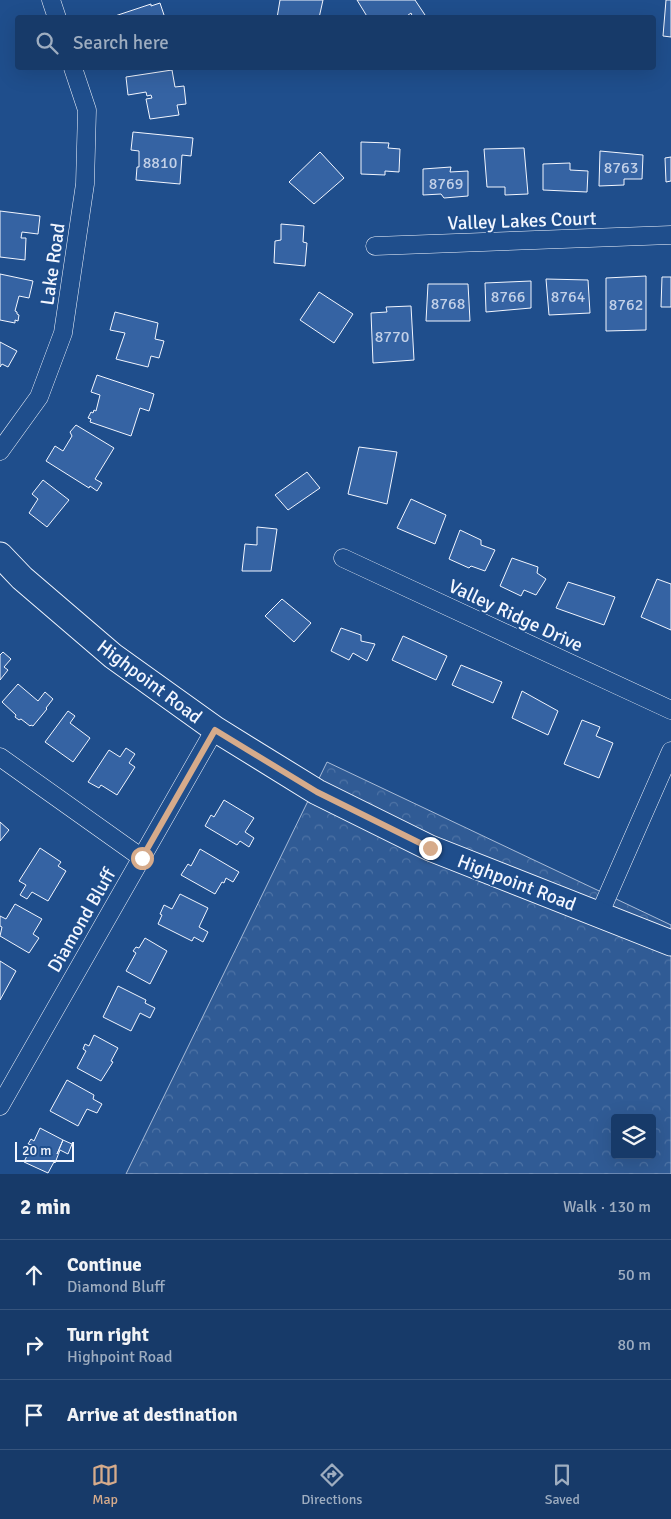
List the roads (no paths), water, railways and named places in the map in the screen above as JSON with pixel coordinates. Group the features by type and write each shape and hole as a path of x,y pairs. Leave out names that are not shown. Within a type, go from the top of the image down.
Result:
{"street":[{"path":"51,0 56,15"},
{"name":"Lake Road","path":"0,451 39,397 63,333 85,184 87,110 74,70"},
{"name":"Valley Lakes Court","path":"375,246 671,235"},
{"name":"Highpoint Road","path":"0,555 22,578 113,656 215,730 317,792 430,848 671,943"},
{"name":"Valley Ridge Drive","path":"342,558 671,710"},
{"name":"Diamond Bluff","path":"0,1106 215,730"},
{"path":"599,915 671,751"},
{"path":"0,757 142,858"}]}
